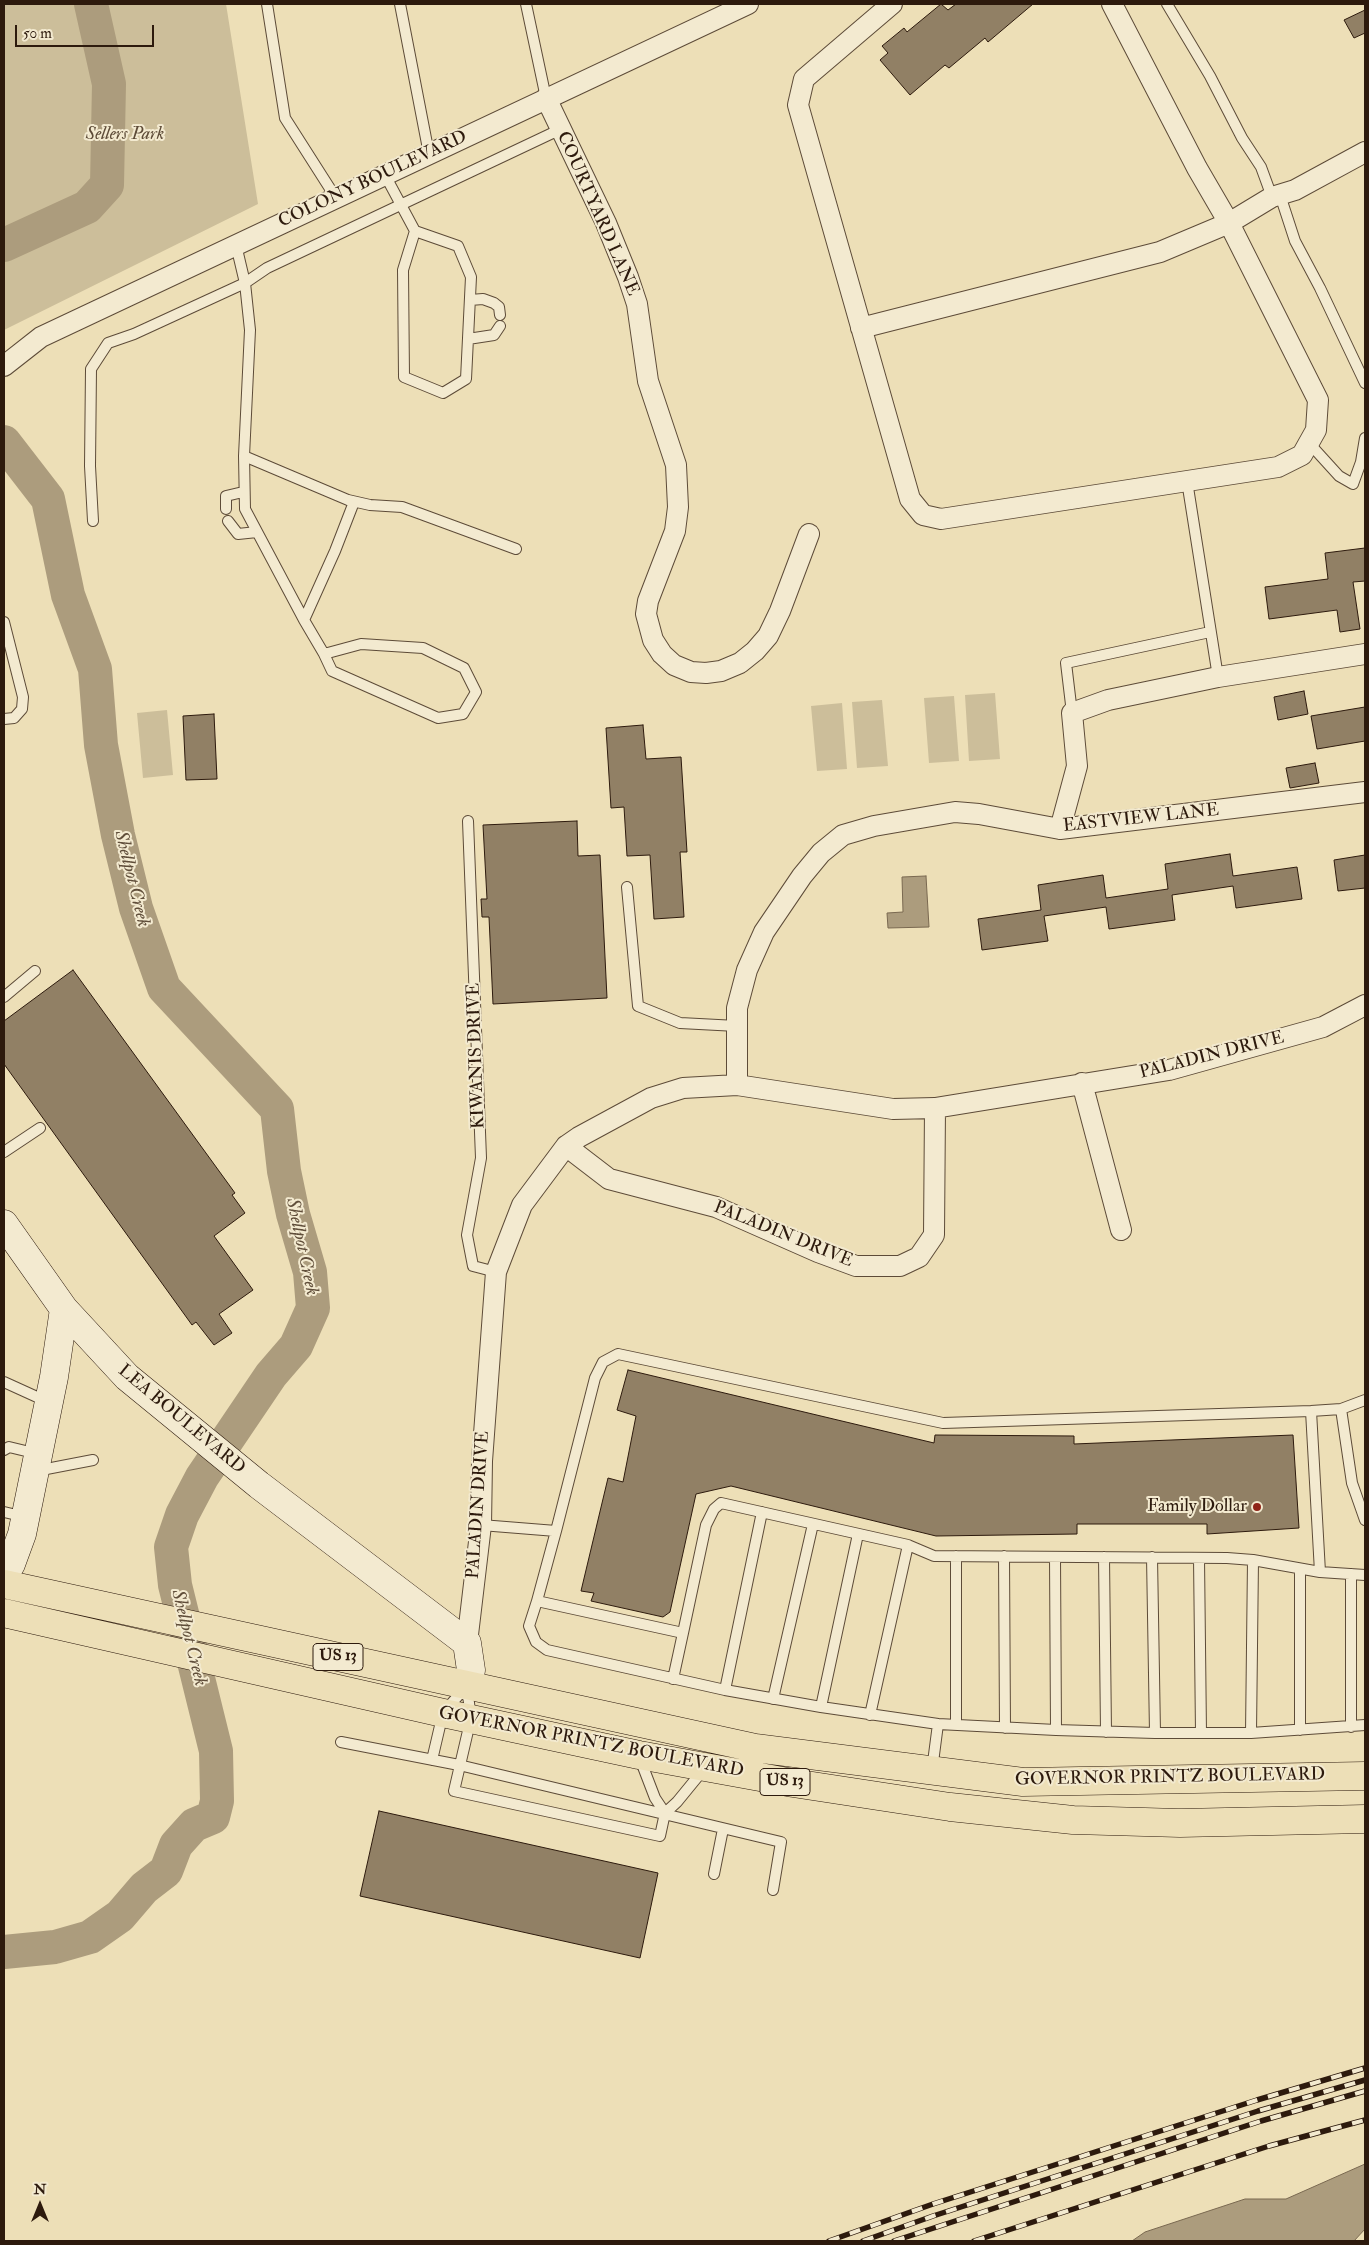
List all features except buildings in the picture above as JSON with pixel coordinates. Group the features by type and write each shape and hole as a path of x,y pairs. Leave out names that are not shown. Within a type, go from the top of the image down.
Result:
{"main road":[{"name":"GOVERNOR PRINTZ BOULEVARD","path":"4,1584 754,1748 1024,1782 1365,1776"},
{"name":"GOVERNOR PRINTZ BOULEVARD","path":"4,1613 443,1713 639,1755 793,1783 950,1808 1073,1820 1180,1823 1365,1819"},
{"path":"706,1766 723,1757 770,1762 819,1772 915,1782 932,1771"}],"street":[{"name":"COLONY BOULEVARD","path":"4,366 41,337 748,4"},
{"path":"892,4 804,79 798,105 910,499 923,515 941,519 978,515 1278,467 1302,455 1316,430 1318,400 1229,223 1197,168 1116,5"},
{"name":"COURTYARD LANE","path":"546,98 606,223 628,277 636,304 648,382 676,465 678,507 675,531 648,601 646,614 653,640 662,654 674,664 690,672 706,674 721,671 740,663 756,651 768,636 780,611 809,534"},
{"path":"861,328 1160,252 1229,223 1276,196 1296,190 1365,152"},
{"path":"1060,829 1077,766 1072,713 1108,700 1218,677 1365,654"},
{"name":"EASTVIEW LANE","path":"737,1085 737,1008 743,980 764,932 802,876 821,853 843,835 874,826 955,812 979,814 1060,829 1365,792"},
{"name":"PALADIN DRIVE","path":"467,1644 481,1525 482,1461 496,1272 522,1205 566,1146 651,1098 683,1088 737,1085 893,1109 935,1108 1169,1070 1323,1027 1365,1005"},
{"path":"1082,1083 1121,1230"},
{"name":"PALADIN DRIVE","path":"566,1146 609,1179 716,1206 818,1252 856,1266 900,1266 919,1257 934,1235 935,1108"},
{"name":"LEA BOULEVARD","path":"4,1224 64,1309 127,1377 259,1485 467,1644"},
{"path":"4,1575 11,1564 15,1515 37,1463 64,1309"},
{"path":"467,1644 471,1670 467,1686"}],"lane":[{"path":"267,4 285,118 336,198"},
{"path":"400,4 429,154"},
{"path":"526,4 546,98"},
{"path":"1167,4 1210,76 1242,138 1276,196 1295,241 1320,288 1365,383"},
{"path":"93,522 90,466 91,369 108,343 134,334 244,283 267,268 561,129"},
{"path":"385,175 415,231 458,246 471,277 466,379 443,393 404,378 403,270 415,231"},
{"path":"236,245 244,283 250,330 244,456 244,509 332,671 438,718 463,714 476,692 464,668 423,648 361,644 324,654"},
{"path":"468,339 494,335 500,321 499,306 494,302 483,299 470,300"},
{"path":"1309,442 1339,476 1353,484 1361,462 1365,438"},
{"path":"244,456 354,502 402,507 516,549"},
{"path":"1187,481 1218,677"},
{"path":"226,509 226,496 243,492"},
{"path":"304,620 336,551 354,502"},
{"path":"228,521 238,534 257,532"},
{"path":"4,622 22,697 22,709 14,718 4,719"},
{"path":"1072,713 1066,663 1210,632"},
{"name":"KIWANIS DRIVE","path":"468,822 481,1158 467,1235 474,1266 496,1272"},
{"path":"627,887 638,1006 680,1023 737,1026"},
{"path":"4,997 35,971"},
{"path":"4,1152 40,1128"},
{"path":"1365,1400 1341,1408 1311,1411 943,1423 618,1354 603,1362 595,1378 556,1531 529,1626 536,1642 546,1650 725,1690 870,1715 938,1724 1155,1733 1251,1732 1365,1725"},
{"path":"4,1382 49,1403"},
{"path":"1341,1408 1352,1483 1365,1520"},
{"path":"1311,1411 1320,1572"},
{"path":"4,1450 9,1447 37,1463 93,1460"},
{"path":"673,1679 706,1525 714,1509 722,1503 908,1545 934,1556 1152,1557 1253,1560 1320,1572 1365,1575"},
{"path":"725,1690 762,1512"},
{"path":"773,1699 813,1524"},
{"path":"481,1525 556,1531"},
{"path":"821,1707 858,1534"},
{"path":"870,1715 908,1545"},
{"path":"956,1556 956,1725"},
{"path":"1004,1556 1005,1728"},
{"path":"1055,1557 1056,1730"},
{"path":"1104,1557 1106,1732"},
{"path":"1152,1557 1155,1733"},
{"path":"1199,1558 1202,1732"},
{"path":"1251,1732 1253,1560"},
{"path":"1300,1569 1300,1730"},
{"path":"1351,1574 1351,1727"},
{"path":"537,1601 683,1633"},
{"path":"432,1760 443,1713 467,1686"},
{"path":"467,1686 471,1718 454,1791 660,1836 665,1813 677,1802 706,1766"},
{"path":"932,1771 938,1724"},
{"path":"341,1742 460,1765 781,1842 773,1890"},
{"path":"639,1755 655,1798 665,1813"},
{"path":"714,1874 723,1829"}],"green space":[{"name":"Sellers Park","path":"4,4 226,4 258,204 4,330"},
{"path":"995,693 1000,759 969,761 965,695"},
{"path":"954,696 959,761 929,763 924,698"},
{"path":"882,700 888,766 857,768 852,702"},
{"path":"842,703 847,769 817,771 811,706"},
{"path":"167,710 173,775 143,778 137,713"}],"shaded area":[{"path":"926,876 929,927 888,928 887,913 903,912 902,877"},
{"path":"1365,2164 1365,2229 1354,2241 1132,2241 1145,2232 1245,2199 1286,2199"}],"waterway":[{"name":"Shellpot Creek","path":"4,245 87,207 107,185 109,84 91,4"},
{"name":"Shellpot Creek","path":"4,442 48,499 68,595 95,669 101,745 118,835 136,908 164,988 277,1109 284,1171 293,1214 310,1272 313,1308 296,1346 271,1375 202,1477 182,1515 171,1547 175,1585 216,1751 217,1801 213,1817 194,1825 176,1845 166,1871 144,1888 120,1916 90,1937 55,1947 4,1952"}],"railway":[{"path":"829,2241 933,2204 1257,2100 1365,2068"},
{"path":"863,2241 933,2216 1258,2111 1365,2080"},
{"path":"894,2241 1261,2121 1365,2091"},
{"path":"974,2241 1269,2146 1365,2120"}],"place":[{"name":"Family Dollar","path":"1257,1507"}]}
